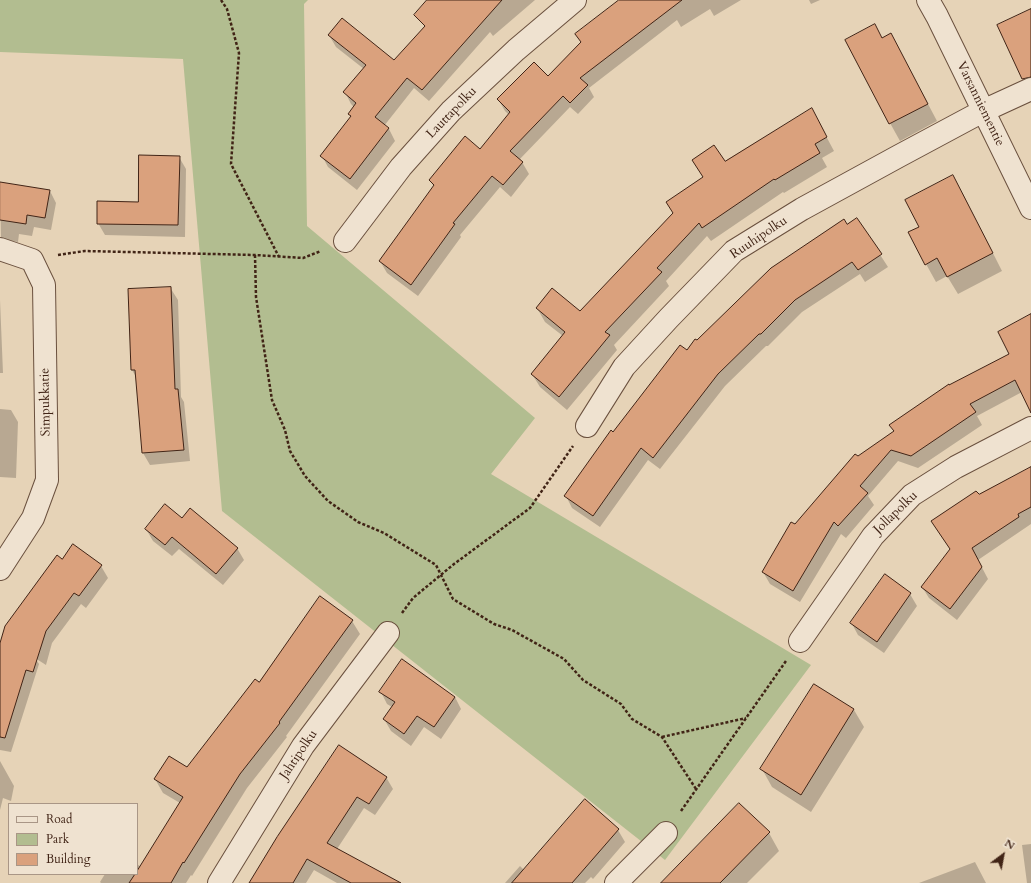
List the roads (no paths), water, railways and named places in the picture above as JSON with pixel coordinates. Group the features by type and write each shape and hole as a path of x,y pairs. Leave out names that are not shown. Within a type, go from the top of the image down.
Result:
{"street":[{"name":"Lauttapolku","path":"345,241 401,167 451,111 516,50 575,0"},
{"name":"Varsanniementie","path":"928,0 1031,208"},
{"name":"Ruuhipolku","path":"587,426 624,366 734,251 802,209 983,111 1031,89"},
{"name":"Simpukkatie","path":"0,249 32,260 44,284 47,480 33,518 0,569"},
{"name":"Jollapolku","path":"800,641 873,536 912,495 956,467 1031,428"},
{"name":"Jahtipolku","path":"219,883 303,746 388,633"},
{"path":"616,883 666,833"}]}
